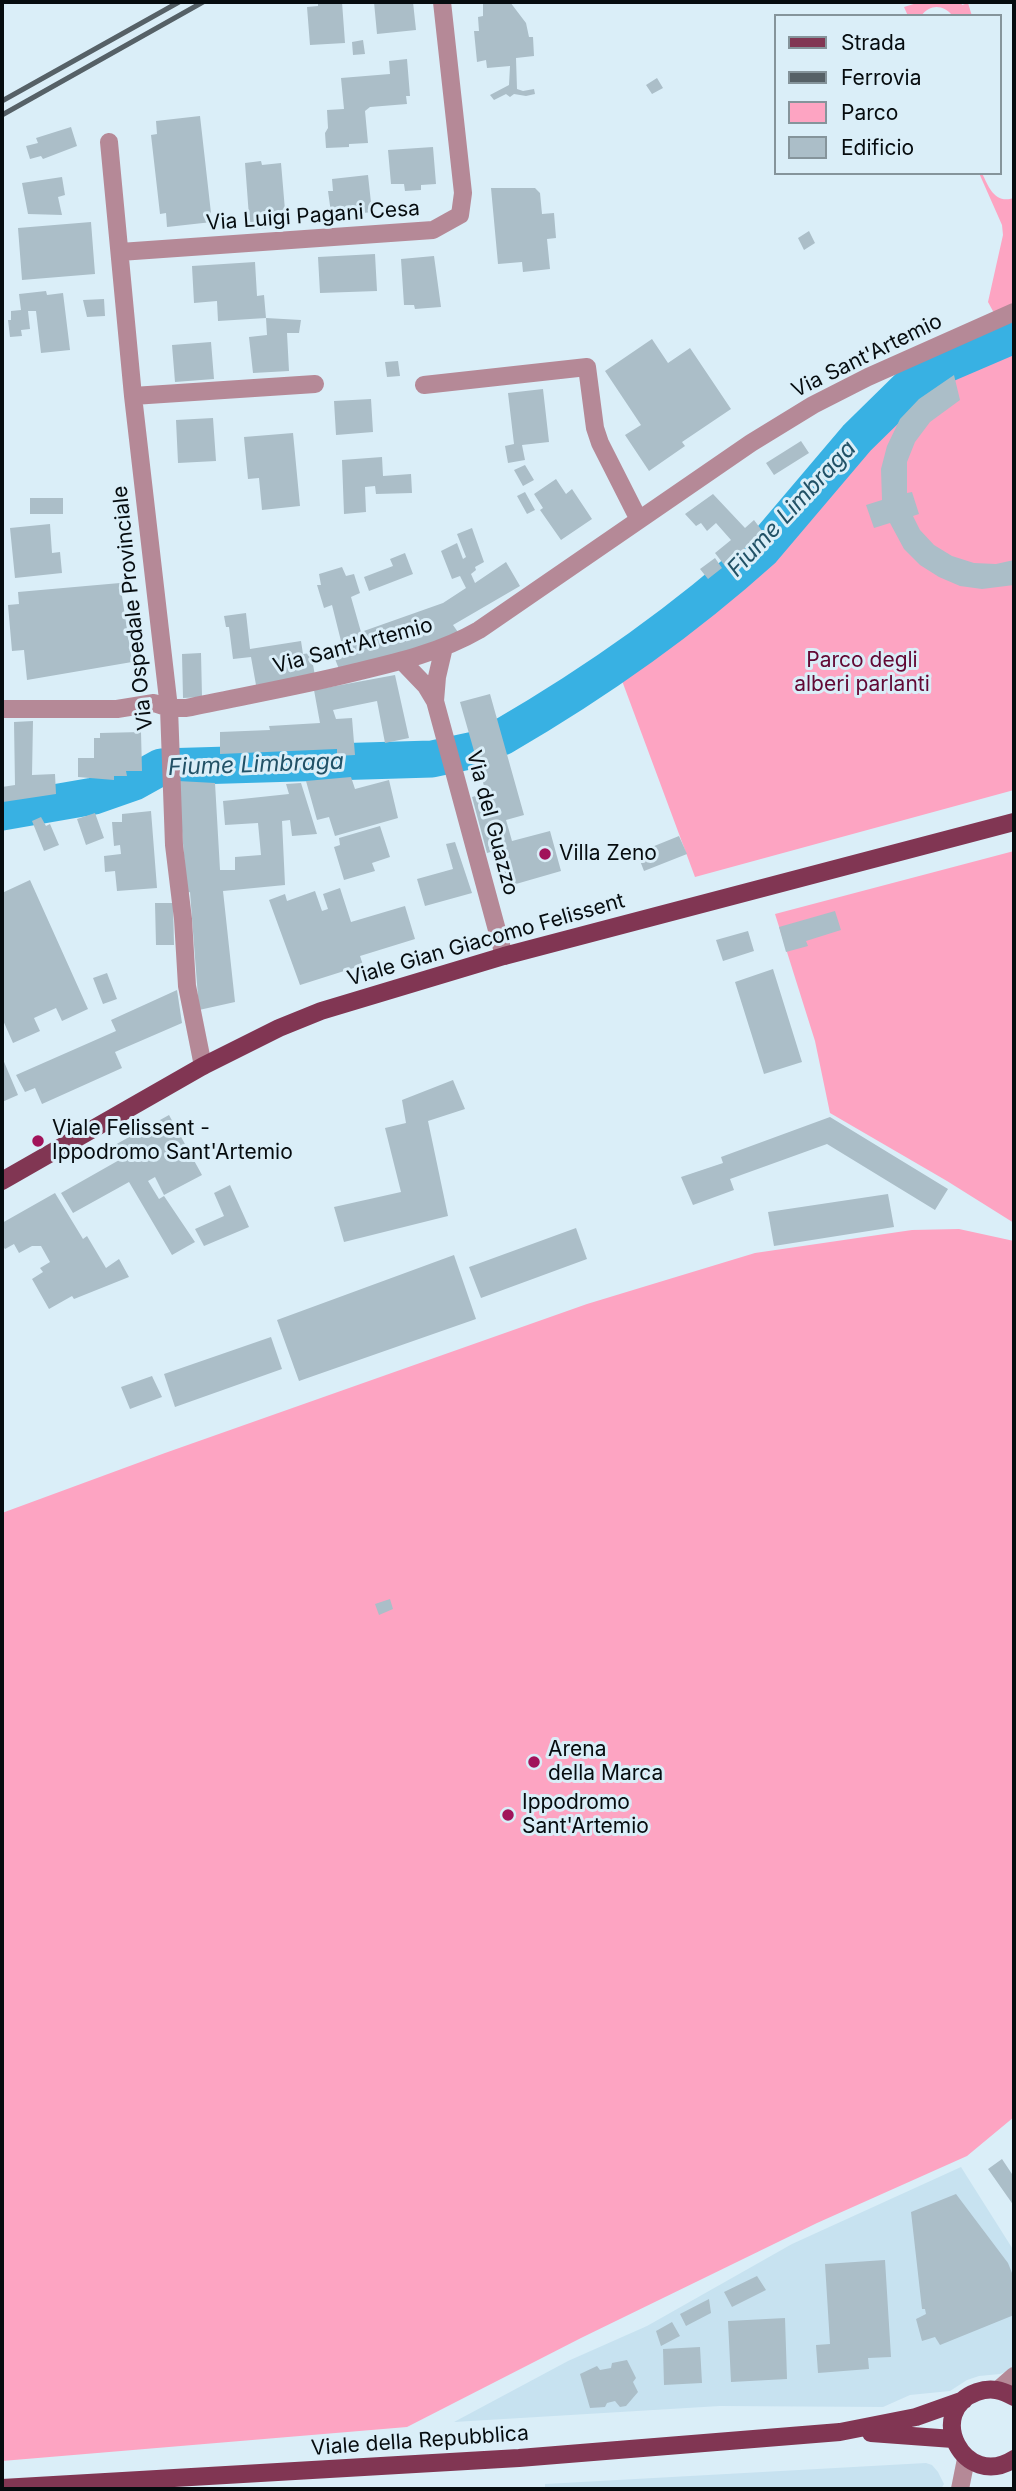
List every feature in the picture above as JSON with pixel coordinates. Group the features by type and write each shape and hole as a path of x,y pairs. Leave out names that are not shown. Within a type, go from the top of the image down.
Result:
{"main road":[{"name":"Viale Gian Giacomo Felissent","path":"2,1181 203,1066 279,1028 321,1011 505,956 1014,822"},
{"name":"Viale della Repubblica","path":"840,2432 916,2417 986,2389 1006,2393"},
{"path":"964,2400 953,2418 953,2439 966,2459 984,2467 1001,2466 1014,2459"},
{"name":"Viale della Repubblica","path":"2,2488 519,2458 840,2432 916,2434 953,2439"}],"street":[{"name":"Via Luigi Pagani Cesa","path":"120,252 433,230 460,215 463,193 442,2"},
{"name":"Via Ospedale Provinciale","path":"109,142 133,396 169,708 174,845 183,919 187,986 203,1066"},
{"name":"Via Sant'Artemio","path":"2,709 117,709 154,703 169,708 186,708 276,691 402,662 444,647 479,630 751,443 837,391 1014,312"},
{"path":"424,386 587,368 595,428 600,443 639,520"},
{"path":"133,396 315,384"},
{"name":"Via del Guazzo","path":"435,701 444,647"},
{"name":"Via del Guazzo","path":"402,662 426,686 435,701 505,956"},
{"path":"1006,2393 1014,2376"},
{"path":"962,2489 966,2459"},
{"path":"962,2489 984,2467"}],"shaded area":[{"path":"961,2167 1014,2251 1014,2368 1011,2370 967,2380 950,2391 910,2395 883,2407 720,2406 454,2422 568,2361 647,2326 792,2244"},
{"path":"926,2463 938,2472 944,2484 941,2489 545,2489 545,2484"}],"green space":[{"path":"920,2 961,2 962,5 968,3 971,14 951,14 937,7 928,9 923,14 907,14 904,7"},
{"path":"980,175 983,175 997,197 1014,198 1014,304 994,313 988,302 1003,235 1002,225"},
{"name":"Parco degli alberi parlanti","path":"1014,349 1014,790 695,877 621,678 669,643 763,557 872,431 905,398 930,379"},
{"path":"1014,851 1014,1223 830,1113 815,1041 775,914"},
{"name":"Ippodromo Sant'Artemio","path":"959,1229 1014,1241 1014,2117 967,2156 817,2223 581,2338 407,2427 2,2461 2,1513 587,1304 755,1253 912,1230"}],"building":[{"path":"318,2 342,2 345,43 310,45 307,7 318,6"},
{"path":"374,2 413,2 416,30 377,34"},
{"path":"510,2 526,23 529,37 533,37 534,56 516,58 517,89 534,89 535,94 514,94 510,97 506,94 494,100 490,95 509,85 510,66 487,68 486,60 477,62 474,31 479,31 478,17 483,16 483,3"},
{"path":"363,40 365,54 353,55 352,42"},
{"path":"407,59 410,96 406,96 407,104 370,107 365,111 368,143 326,148 327,110 344,109 341,78 390,74 389,61"},
{"path":"657,78 663,88 652,94 646,85"},
{"path":"200,116 212,222 167,227 166,213 160,214 151,135 157,134 156,121"},
{"path":"71,127 77,146 43,159 41,156 30,159 26,146 38,143 36,138"},
{"path":"433,147 436,184 421,185 421,190 405,191 404,184 391,184 388,150"},
{"path":"261,161 262,165 281,163 286,222 267,224 268,228 250,230 245,163"},
{"path":"368,175 372,212 354,214 354,210 331,213 328,191 333,191 332,179"},
{"path":"62,177 65,195 58,197 62,215 28,214 22,183"},
{"path":"491,188 535,188 540,193 542,214 554,213 556,238 547,239 550,269 523,272 522,262 498,264"},
{"path":"91,222 95,274 22,280 18,228"},
{"path":"809,231 815,243 804,250 798,238"},
{"path":"375,254 377,291 320,293 318,257"},
{"path":"434,256 441,307 415,309 414,305 404,305 401,259"},
{"path":"255,262 257,296 264,295 266,318 218,321 217,301 194,303 192,266"},
{"path":"46,291 47,295 63,293 70,350 41,353 36,311 28,311 30,329 21,330 22,336 10,337 8,320 11,320 11,311 21,310 19,294"},
{"path":"104,299 105,316 87,317 83,300"},
{"path":"266,318 301,320 299,333 287,333 289,371 253,373 249,337 267,335"},
{"path":"652,339 668,363 690,348 731,409 682,442 685,446 649,471 625,435 641,425 605,371"},
{"path":"211,342 214,379 175,382 172,345"},
{"path":"398,361 400,376 387,377 385,362"},
{"path":"954,375 960,400 930,422 915,442 907,462 907,493 912,492 919,514 913,516 920,530 934,545 952,556 974,563 996,564 1014,560 1014,585 982,589 960,586 939,577 920,565 904,549 890,523 874,528 866,505 882,500 881,469 887,446 900,419 919,399"},
{"path":"543,389 549,442 522,445 525,460 508,463 505,446 514,444 508,393"},
{"path":"371,399 373,432 336,435 334,401"},
{"path":"213,418 216,461 178,463 176,420"},
{"path":"293,433 300,506 262,510 259,478 248,479 244,437"},
{"path":"801,441 809,453 774,475 766,463"},
{"path":"382,457 383,476 411,474 412,493 376,494 375,486 365,487 366,512 344,514 342,460"},
{"path":"525,465 534,480 523,486 514,470"},
{"path":"556,479 566,494 572,489 592,519 561,540 540,510 543,508 534,494"},
{"path":"525,492 535,510 527,514 517,496"},
{"path":"713,494 745,528 754,520 763,532 725,566 715,553 731,540 716,523 707,531 701,523 696,526 685,514"},
{"path":"30,498 63,498 63,514 30,514"},
{"path":"50,524 52,553 60,552 62,573 15,578 10,528"},
{"path":"472,528 484,562 475,567 476,570 471,574 475,583 506,562 520,586 453,625 460,635 341,674 335,659 327,660 326,651 342,645 332,605 324,608 317,585 321,585 319,574 342,567 346,576 354,574 360,593 351,597 361,632 443,603 466,588 460,576 452,579 441,551 457,543 463,559 466,557 457,534"},
{"path":"405,553 413,574 369,591 364,577 393,566 390,559"},
{"path":"715,558 722,568 708,579 700,569"},
{"path":"120,583 132,662 27,680 24,650 12,651 8,605 19,604 18,592"},
{"path":"246,613 250,649 301,641 303,654 311,653 315,676 256,685 251,657 233,659 229,627 226,627 224,616"},
{"path":"201,653 202,697 183,698 182,654"},
{"path":"395,675 409,738 385,743 377,701 333,710 336,719 352,718 355,755 337,756 337,749 220,754 220,732 270,730 269,726 320,723 314,690"},
{"path":"490,694 524,815 506,820 512,841 550,831 561,871 509,886 498,850 487,853 472,797 486,793 460,702"},
{"path":"33,721 32,775 55,774 56,794 3,802 2,787 15,785 14,722"},
{"path":"141,732 142,771 126,771 127,776 114,776 114,780 78,777 78,758 94,758 94,738 100,738 100,733"},
{"path":"351,777 355,789 389,780 398,818 335,836 329,817 317,820 306,781"},
{"path":"178,781 215,783 220,870 235,870 235,857 261,855 258,823 225,825 223,801 289,794 286,784 301,783 317,834 292,836 290,820 282,821 285,885 223,891 235,1002 199,1010 190,892 187,893"},
{"path":"151,811 157,888 117,891 115,871 105,872 104,856 121,854 120,845 114,846 112,822 122,822 122,814"},
{"path":"95,813 104,838 86,845 77,819"},
{"path":"41,817 46,826 50,824 59,845 44,851 32,821"},
{"path":"380,826 390,857 372,863 375,871 344,880 334,847 340,845 339,838"},
{"path":"679,836 687,854 644,871 637,853"},
{"path":"455,842 472,893 425,906 417,879 453,869 446,844"},
{"path":"30,880 88,1009 62,1021 56,1008 34,1018 40,1031 13,1043 2,1018 2,893"},
{"path":"340,888 351,922 405,906 415,939 360,956 363,965 300,985 269,900 285,894 287,901 315,891 322,911 328,909 323,894"},
{"path":"155,903 173,903 174,945 156,945"},
{"path":"835,911 841,930 806,941 808,946 786,952 779,927"},
{"path":"748,931 754,951 723,961 716,940"},
{"path":"773,969 802,1062 764,1074 735,982"},
{"path":"107,973 117,999 103,1004 93,978"},
{"path":"177,990 182,1023 115,1052 122,1068 42,1104 35,1088 25,1092 16,1075 116,1031 111,1020"},
{"path":"2,1057 18,1095 2,1102"},
{"path":"453,1080 465,1109 428,1121 448,1216 344,1242 334,1207 401,1192 385,1128 406,1123 402,1100"},
{"path":"169,1115 202,1175 164,1195 155,1177 148,1181 159,1199 164,1196 195,1242 172,1255 129,1182 73,1213 61,1193 121,1159 113,1146"},
{"path":"830,1117 948,1189 935,1210 827,1144 730,1179 734,1190 693,1205 681,1177 723,1163 721,1157"},
{"path":"230,1185 249,1227 204,1246 195,1229 224,1216 214,1193"},
{"path":"55,1193 83,1239 87,1236 106,1268 119,1259 129,1277 74,1299 72,1296 49,1309 32,1279 43,1272 40,1268 50,1262 41,1246 32,1246 19,1253 14,1244 5,1249 2,1245 2,1223"},
{"path":"888,1194 894,1227 774,1246 768,1212"},
{"path":"576,1228 587,1259 481,1298 469,1267"},
{"path":"454,1255 476,1319 299,1381 277,1320"},
{"path":"271,1337 282,1369 175,1407 164,1374"},
{"path":"152,1376 162,1397 130,1409 121,1387"},
{"path":"390,1599 393,1609 379,1615 375,1604"},
{"path":"1002,2159 1014,2177 1014,2206 988,2169"},
{"path":"956,2194 1008,2263 1014,2278 1014,2315 940,2345 935,2337 922,2341 916,2319 926,2314 925,2309 922,2309 911,2212"},
{"path":"885,2260 891,2357 868,2358 869,2369 818,2373 816,2345 830,2344 825,2264"},
{"path":"757,2276 766,2290 732,2307 724,2292"},
{"path":"709,2299 711,2313 686,2326 680,2314"},
{"path":"785,2318 787,2379 731,2382 728,2321"},
{"path":"672,2322 680,2336 661,2346 656,2331"},
{"path":"700,2347 702,2383 664,2385 663,2349"},
{"path":"627,2360 636,2378 633,2382 638,2392 626,2406 620,2407 615,2401 607,2403 605,2407 590,2408 580,2374 597,2366 600,2370 611,2368 612,2363"}],"waterway":[{"name":"Fiume Limbraga","path":"502,737 637,650 732,576 762,550 857,438 911,385 937,368 1014,335"},
{"name":"Fiume Limbraga","path":"2,812 94,796 134,782 161,767 432,759 474,750"}],"railway":[{"path":"2,101 179,2"},
{"path":"2,115 203,2"}],"place":[{"name":"Villa Zeno","path":"545,854"},
{"name":"Viale Felissent - Ippodromo Sant'Artemio","path":"38,1141"},
{"name":"Arena della Marca","path":"534,1762"},
{"name":"Ippodromo Sant'Artemio","path":"508,1815"}]}
